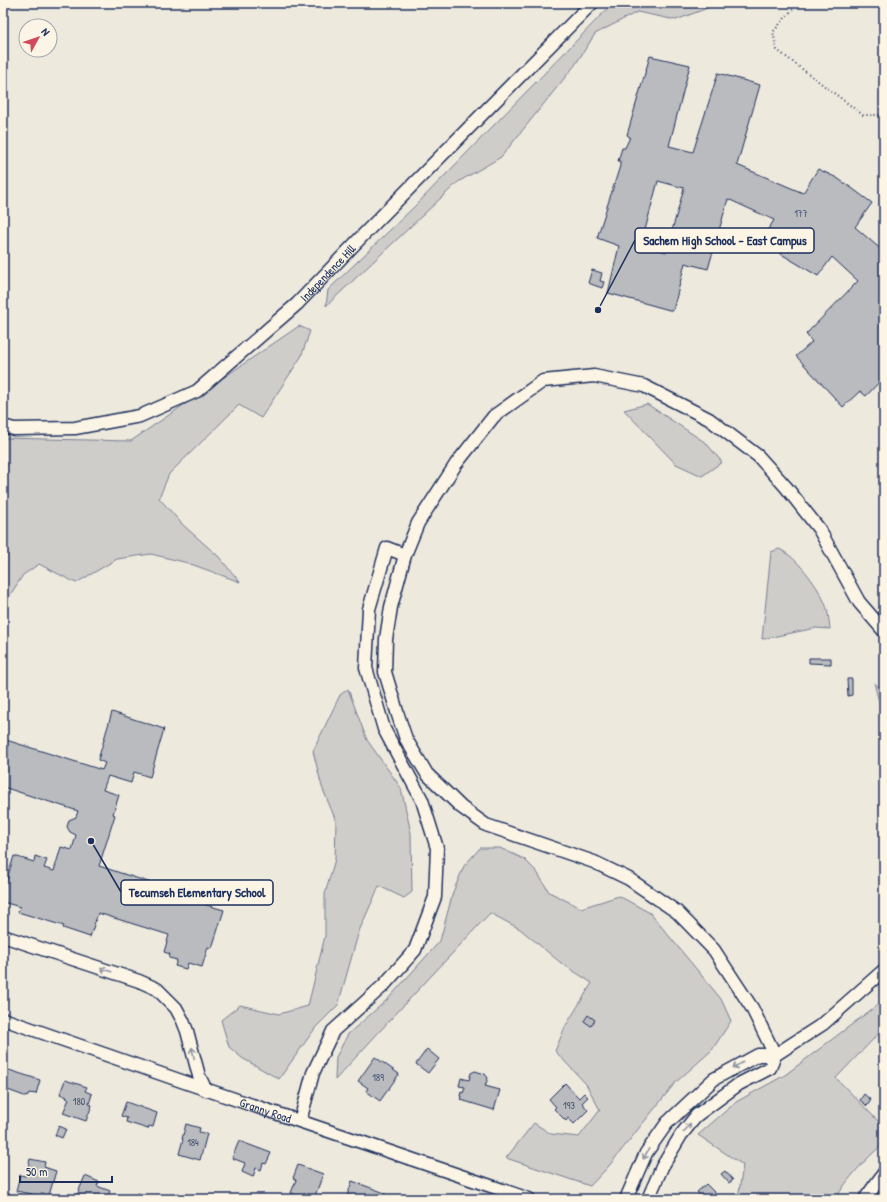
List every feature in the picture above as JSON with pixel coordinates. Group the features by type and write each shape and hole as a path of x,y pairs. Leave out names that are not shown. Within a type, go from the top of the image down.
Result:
{"street":[{"name":"Independence Hill","path":"3,426 14,429 75,428 140,416 197,391 297,304 592,3"},
{"path":"648,1199 662,1167 681,1135 697,1115 739,1084 770,1068 774,1055 752,1008 714,950 677,912 629,879 594,862 486,825 461,807 427,774 406,739 385,672 386,639 390,607 405,554 418,523 456,464 494,416 543,381 594,376 644,386 709,419 758,456 786,487 818,529 859,602 884,631"},
{"path":"300,1121 313,1073 333,1031 384,985 415,950 435,897 437,848 422,800 384,729 366,668 369,609 387,548 405,554"},
{"path":"3,936 139,981 157,989 176,1008 183,1021 199,1076 206,1090"},
{"path":"626,1199 646,1153 667,1122 714,1079 758,1055 774,1055 823,1024 884,970"},
{"name":"Granny Road","path":"3,1019 206,1090 529,1199"},
{"path":"865,1199 884,1173"}],"path":[{"path":"798,3 773,32 777,50 863,116 884,115"}],"shaded area":[{"path":"613,3 716,3 705,9 676,20 637,12 595,34 575,65 501,157 458,182 326,306 328,290 415,206"},
{"path":"299,326 310,331 301,357 261,418 239,405 169,474 159,498 183,525 218,556 240,582 188,563 151,554 117,559 76,583 39,564 23,575 3,606 3,438 131,441"},
{"path":"647,404 706,443 722,462 702,476 676,464 624,410"},
{"path":"779,549 799,564 816,587 826,607 830,629 816,628 762,639 771,552"},
{"path":"874,683 884,690 884,720"},
{"path":"348,689 367,740 401,788 411,833 412,892 404,898 379,886 359,931 338,1005 316,1027 279,1079 242,1058 229,1047 221,1020 240,1005 279,1014 308,1006 325,936 325,894 335,859 336,821 322,787 313,751 340,695"},
{"path":"480,848 500,848 524,859 537,872 549,892 581,908 619,896 650,913 721,999 731,1021 712,1050 675,1083 608,1167 590,1186 506,1158 534,1123 551,1134 579,1137 600,1110 586,1084 555,1051 565,1027 592,983 561,963 520,929 490,913 335,1080 336,1057 348,1034 388,999 440,941 453,892 464,866"},
{"path":"884,1000 884,1028 836,1078 884,1127 884,1143 857,1169 840,1191 836,1199 733,1199 739,1192 743,1165 698,1135 736,1102 785,1075"}],"building":[{"path":"650,56 690,65 669,146 693,152 718,73 760,85 737,165 803,193 818,169 837,178 872,203 855,227 884,252 884,377 866,396 860,391 843,407 796,356 812,342 806,334 858,281 832,257 818,276 761,242 774,220 728,199 708,269 685,263 673,311 608,293 619,246 597,238 620,166 620,161 618,161 622,148 625,148 630,137 627,135","holes":["658,181 684,188 666,252 641,245"]},
{"path":"592,270 602,273 600,281 604,282 602,288 588,283"},
{"path":"809,658 831,658 831,664 809,663"},
{"path":"847,679 852,679 852,695 848,696"},
{"path":"112,712 164,729 150,777 134,772 131,783 108,776 103,790 119,795 113,814 115,815 99,866 201,899 199,903 224,910 212,948 208,947 202,967 188,963 186,969 175,966 177,960 169,958 170,954 164,952 169,935 98,913 90,937 63,928 64,926 18,912 20,907 3,902 3,892 14,856 34,862 35,856 47,860 44,868 54,871 61,847 72,850 76,835 70,832 67,827 69,820 76,817 78,811 3,787 3,739 102,770 105,763 98,760"},
{"path":"588,1015 595,1020 591,1026 584,1021"},
{"path":"427,1049 439,1059 428,1073 416,1064"},
{"path":"375,1057 399,1074 380,1101 366,1091 368,1088 358,1081"},
{"path":"9,1070 40,1080 36,1094 29,1093 27,1097 5,1089 5,1082"},
{"path":"475,1071 485,1074 488,1078 485,1086 500,1090 494,1110 461,1100 461,1092 463,1093 465,1087 459,1086 461,1078 469,1080 471,1073"},
{"path":"65,1080 87,1087 85,1091 92,1094 89,1104 92,1105 86,1121 63,1113 69,1099 60,1094"},
{"path":"565,1083 579,1098 584,1093 588,1097 582,1103 588,1110 574,1124 568,1118 566,1121 554,1109 556,1107 549,1099"},
{"path":"864,1094 871,1100 867,1106 860,1100"},
{"path":"126,1102 157,1113 153,1127 149,1126 148,1129 126,1122 127,1118 121,1116"},
{"path":"186,1124 200,1128 199,1132 207,1134 200,1160 179,1154"},
{"path":"59,1126 66,1129 62,1138 55,1135"},
{"path":"239,1141 271,1153 266,1164 263,1163 261,1170 256,1168 253,1177 242,1172 245,1163 232,1158"},
{"path":"30,1159 45,1162 44,1167 56,1171 48,1199 35,1199 36,1195 16,1191 20,1175 26,1176"},
{"path":"298,1165 323,1174 314,1199 309,1199 291,1193 296,1180 293,1178"},
{"path":"725,1171 733,1180 729,1183 721,1174"},
{"path":"85,1176 99,1182 97,1186 110,1191 107,1199 72,1199 74,1194 77,1195"},
{"path":"352,1181 385,1193 383,1199 348,1199 349,1197 347,1197"},
{"path":"706,1184 714,1192 707,1199 704,1199 697,1192"},
{"path":"137,1193 151,1198 135,1199"}],"place":[{"name":"Sachem High School - East Campus","path":"598,310"},
{"name":"Tecumseh Elementary School","path":"91,841"}]}
